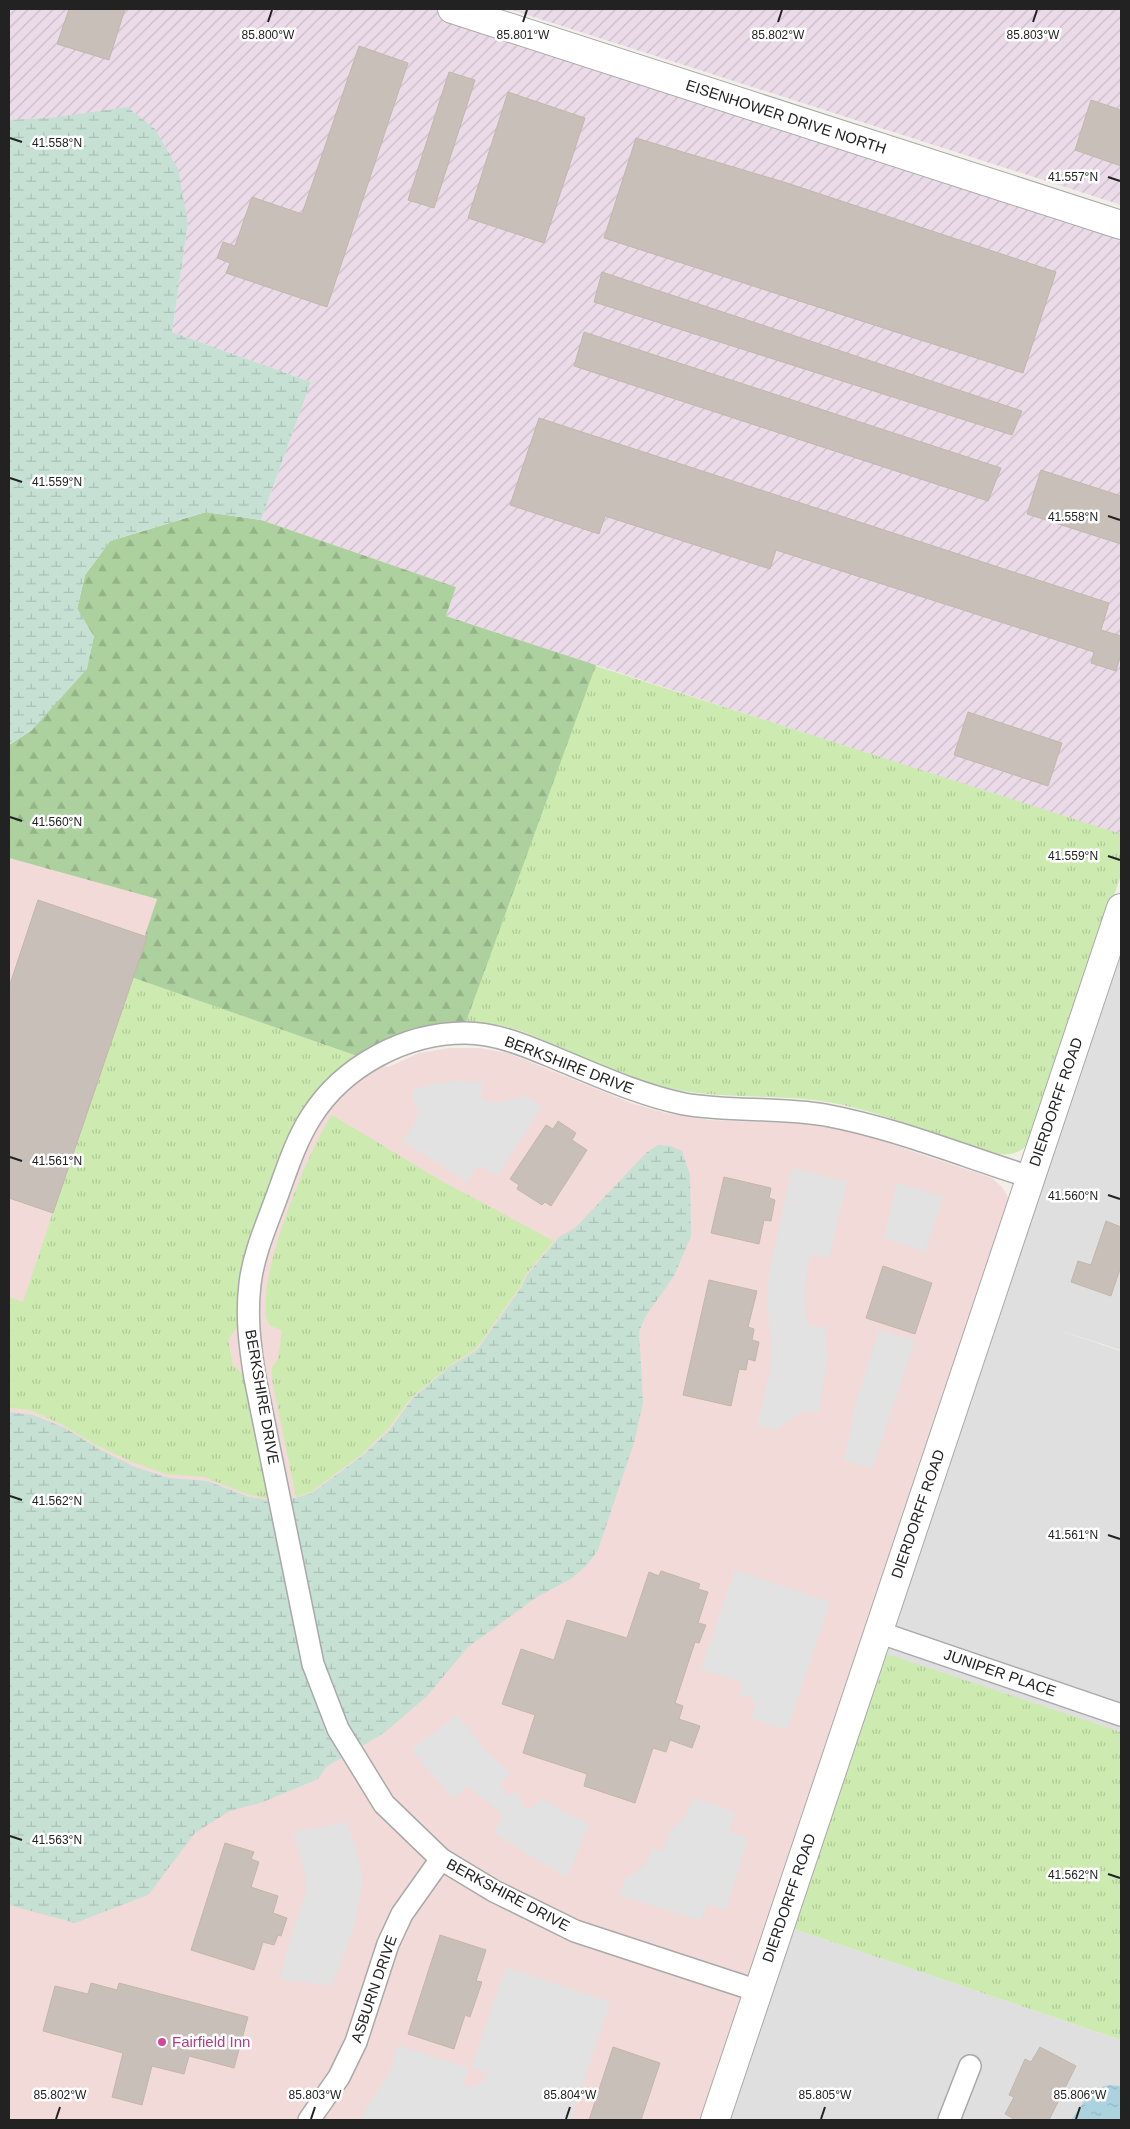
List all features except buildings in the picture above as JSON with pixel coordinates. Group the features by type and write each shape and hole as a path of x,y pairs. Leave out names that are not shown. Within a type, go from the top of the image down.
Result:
{"street":[{"name":"EISENHOWER DRIVE NORTH","path":"452,9 1121,225"},
{"name":"DIERDORFF ROAD","path":"715,2120 1121,908"},
{"name":"BERKSHIRE DRIVE","path":"758,1991 575,1931 494,1891 441,1859 384,1804 338,1730 313,1664 249,1340 250,1282 266,1225 294,1150 311,1116 340,1081 370,1060 417,1039 466,1033 503,1039 652,1096 716,1108 791,1110 833,1117 890,1132 1030,1177"},
{"name":"JUNIPER PLACE","path":"878,1632 1121,1715"},
{"name":"ASBURN DRIVE","path":"309,2120 339,2077 356,2042 388,1944 402,1914 441,1859"},
{"path":"949,2120 970,2066"}],"shaded area":[{"path":"9,9 452,9 1121,225 1121,836 446,616 456,587 261,520 311,382 172,332 188,223 57,117 9,120"},
{"path":"509,9 1121,9 1121,205"},
{"path":"9,858 157,899 132,978 388,1067 419,1053 449,1048 479,1048 508,1053 631,1103 665,1113 710,1120 811,1124 858,1133 992,1178 1002,1187 1008,1197 1009,1206 705,2120 9,2120"},
{"path":"1121,941 1121,1350 1052,1328 1121,1351 1121,2038 786,1924"},
{"path":"456,1081 483,1082 481,1099 496,1103 525,1096 542,1107 497,1176 478,1165 467,1182 403,1141 415,1123 418,1113 411,1091 432,1084"},
{"path":"792,1168 847,1182 829,1258 812,1254 808,1264 805,1299 807,1324 813,1327 825,1327 827,1361 818,1414 804,1411 775,1430 757,1425 770,1372 771,1343 767,1300 769,1272"},
{"path":"897,1182 943,1197 925,1252 884,1238"},
{"path":"879,1330 915,1341 872,1469 844,1460 858,1394"},
{"path":"735,1570 830,1602 787,1730 751,1718 755,1706 752,1698 739,1694 743,1683 701,1669"},
{"path":"457,1715 490,1755 511,1773 502,1782 502,1787 509,1795 517,1791 525,1809 532,1808 541,1798 589,1825 567,1877 529,1856 493,1832 501,1821 501,1814 468,1786 453,1799 411,1749"},
{"path":"693,1798 735,1812 729,1831 748,1838 726,1910 707,1905 701,1921 619,1895 625,1879 646,1864 652,1848 663,1852 670,1831 686,1815"},
{"path":"347,1822 361,1867 362,1887 354,1927 332,1986 280,1979 289,1943 306,1892 306,1876 293,1832"},
{"path":"791,1928 1121,2040 1121,2120 728,2120"},
{"path":"506,1967 610,2002 571,2120 359,2120 389,2073 398,2045 468,2068 463,2086 479,2085 485,2080 488,2073 471,2068"}],"green space":[{"path":"127,107 155,129 178,169 188,223 172,332 311,382 261,520 205,512 110,541 85,575 77,608 94,637 87,669 32,730 9,745 9,120 57,117"},
{"path":"206,512 261,520 456,587 446,616 596,665 466,1022 413,1030 357,1056 131,977 157,899 9,858 9,745 32,730 94,637 77,609 85,575 110,541"},
{"path":"593,665 1121,834 1121,875 1030,1142 1027,1145 1020,1151 1012,1154 999,1154 896,1120 833,1103 795,1098 717,1095 678,1090 617,1072 519,1030 466,1022"},
{"path":"131,977 357,1056 334,1074 240,1295 238,1327 228,1339 233,1366 246,1379 270,1499 249,1495 204,1477 166,1474 132,1462 96,1445 61,1424 30,1410 9,1408 9,1297 23,1302"},
{"path":"332,1115 440,1180 554,1241 526,1274 520,1287 476,1349 449,1366 411,1398 388,1429 361,1455 311,1492 296,1497 272,1380 272,1367 278,1359 282,1330 270,1326 265,1309 267,1284 284,1220 310,1156"},
{"path":"658,1145 671,1146 682,1151 690,1175 691,1236 674,1276 645,1317 639,1332 643,1403 634,1443 598,1550 587,1565 571,1579 537,1597 468,1647 427,1696 384,1733 326,1767 318,1779 263,1802 230,1811 195,1833 148,1895 75,1923 9,1905 9,1412 33,1415 65,1428 99,1449 135,1467 169,1478 207,1481 249,1497 281,1502 312,1493 362,1456 389,1431 412,1399 449,1367 477,1350 521,1288 527,1275 559,1237 575,1228 646,1153"},
{"path":"887,1654 1121,1732 1121,2040 791,1928"}],"water":[{"path":"1109,2085 1121,2086 1121,2120 1071,2120 1093,2089"}],"place":[{"name":"Fairfield Inn","path":"162,2042"}]}
